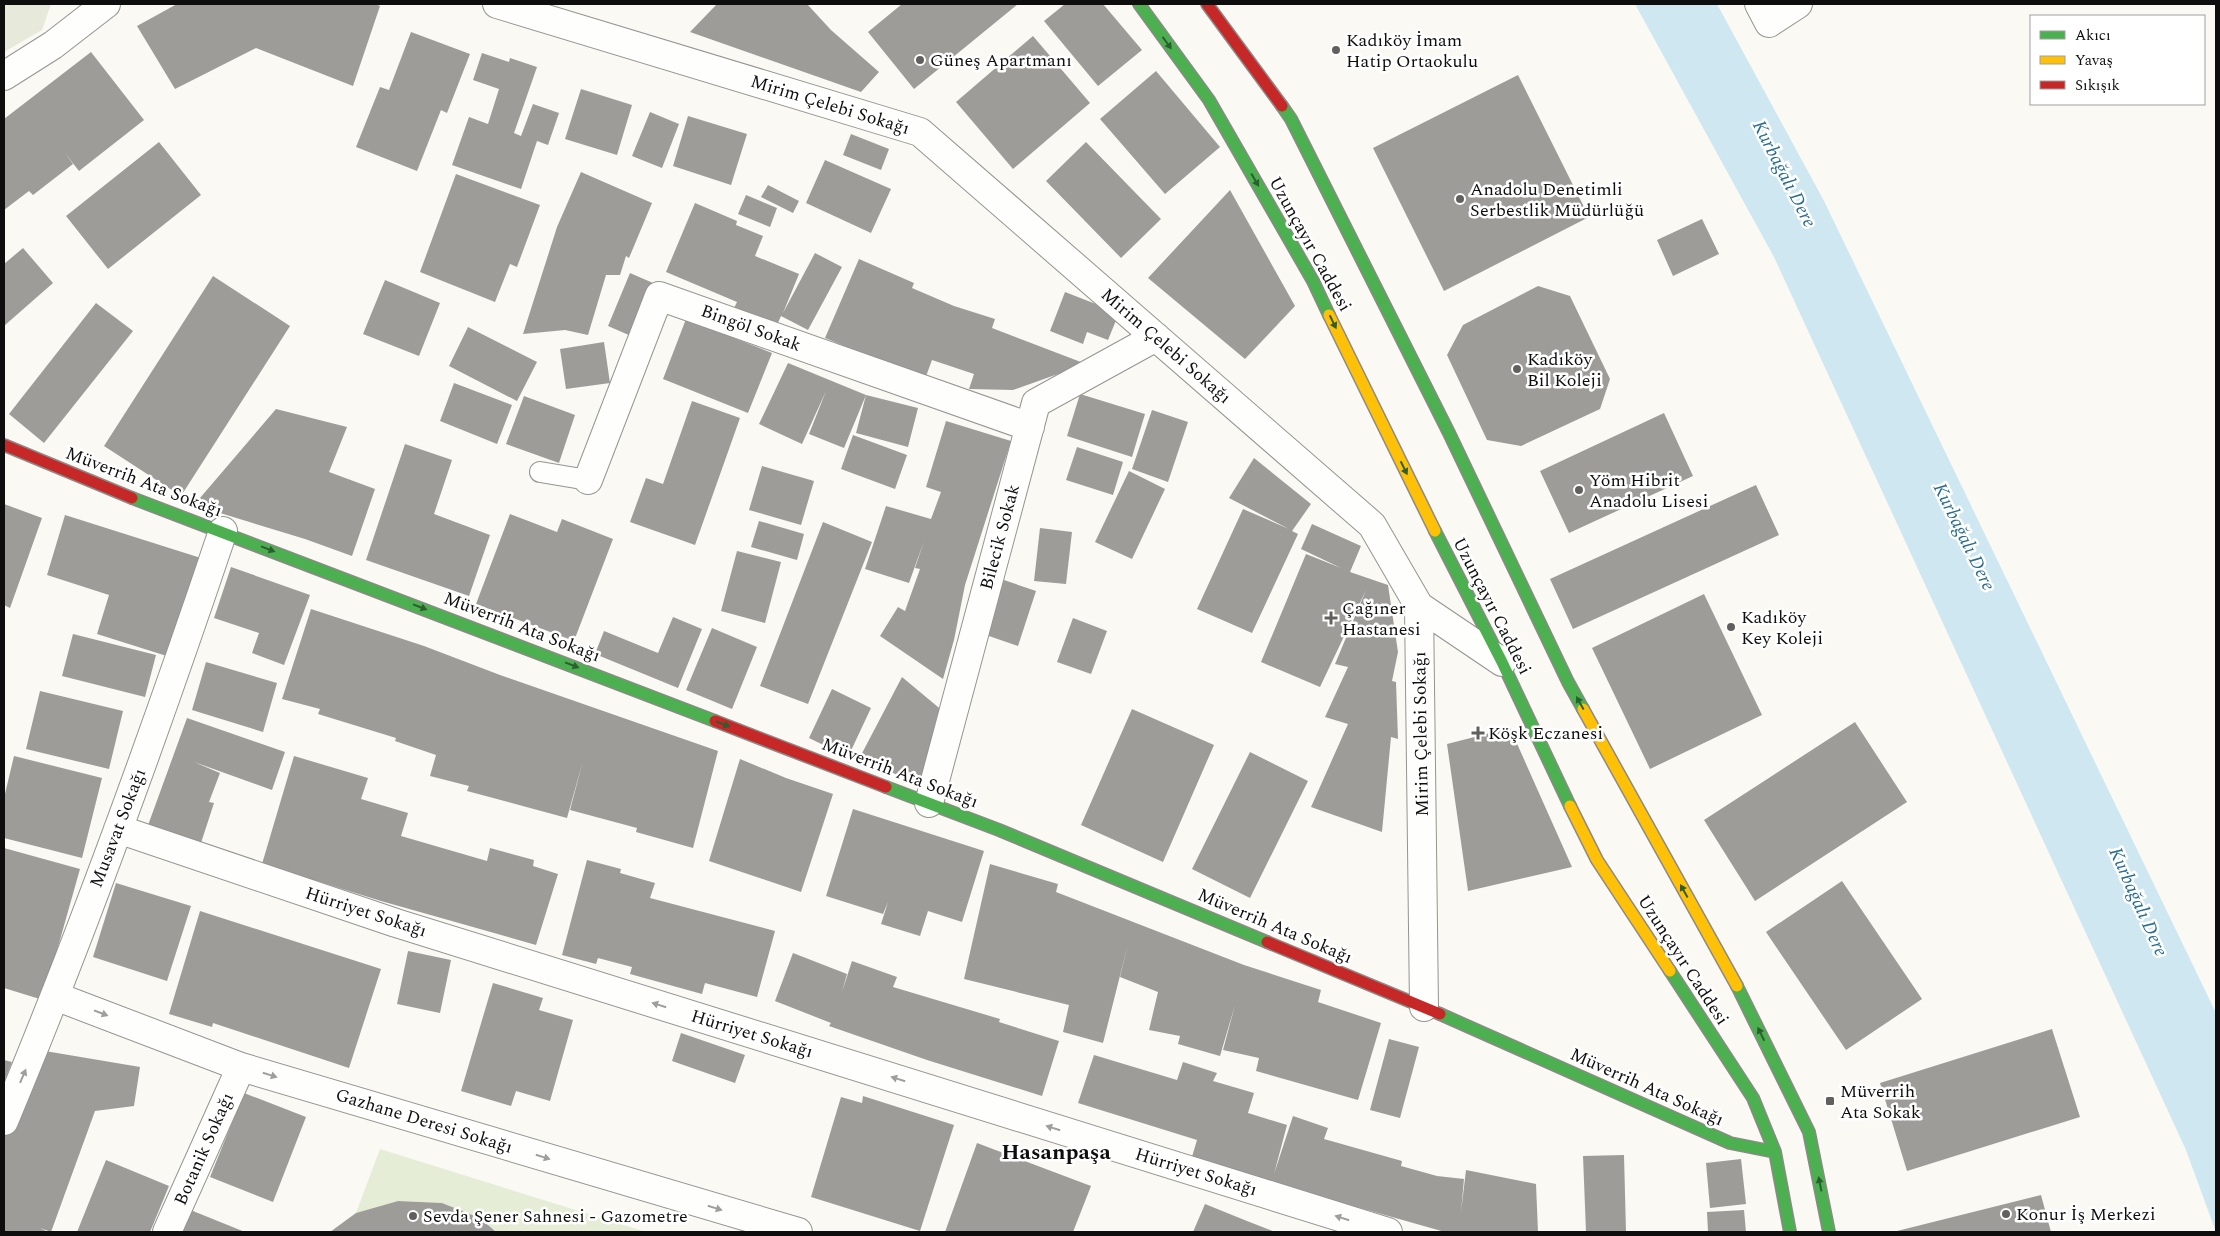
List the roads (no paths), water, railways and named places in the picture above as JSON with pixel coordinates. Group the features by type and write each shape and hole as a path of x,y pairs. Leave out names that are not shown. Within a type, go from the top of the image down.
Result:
{"main road":[{"name":"Uzunçayır Caddesi","path":"1139,4 1209,100 1313,281 1441,543 1502,662 1546,759 1597,860 1753,1098 1774,1152 1783,1187 1790,1232"},
{"name":"Uzunçayır Caddesi","path":"1207,4 1291,119 1453,442 1568,682 1742,995 1809,1132 1829,1232"},
{"name":"Müverrih Ata Sokağı","path":"4,445 142,502 223,531 999,830 1424,1007 1730,1143 1774,1152"}],"street":[{"path":"4,76 53,45 106,4"},
{"name":"Mirim Çelebi Sokağı","path":"497,4 920,132 1372,525 1419,606 1424,1007"},
{"path":"1764,13 1798,4"},
{"name":"Bingöl Sokak","path":"588,480 659,296 1030,427"},
{"name":"Bilecik Sokak","path":"929,803 1036,404 1156,338"},
{"name":"Musavat Sokağı","path":"4,1120 55,996 159,721 223,531"},
{"path":"1419,606 1502,662"},
{"name":"Hürriyet Sokağı","path":"118,829 396,923 1388,1232"},
{"name":"Gazhane Deresi Sokağı","path":"55,996 241,1067 798,1232"},
{"name":"Botanik Sokağı","path":"168,1232 241,1067"}],"lane":[{"path":"540,472 588,480"}],"water":[{"name":"Kurbağalı Dere","path":"1635,4 1717,4 1824,201 2216,1013 2216,1232 2186,1150 1774,257"}],"place":[{"name":"Kadıköy İmam Hatip Ortaokulu","path":"1336,50"},
{"name":"Güneş Apartmanı","path":"920,60"},
{"name":"Anadolu Denetimli Serbestlik Müdürlüğü","path":"1460,199"},
{"name":"Kadıköy Bil Koleji","path":"1517,369"},
{"name":"Yöm Hibrit Anadolu Lisesi","path":"1579,490"},
{"name":"Çağıner Hastanesi","path":"1331,618"},
{"name":"Kadıköy Key Koleji","path":"1731,627"},
{"name":"Köşk Eczanesi","path":"1478,733"},
{"name":"Müverrih Ata Sokak","path":"1830,1101"},
{"name":"Konur İş Merkezi","path":"2006,1214"},
{"name":"Sevda Şener Sahnesi - Gazometre","path":"413,1216"}],"district":[{"name":"Hasanpaşa","path":"1056,1152"}]}
